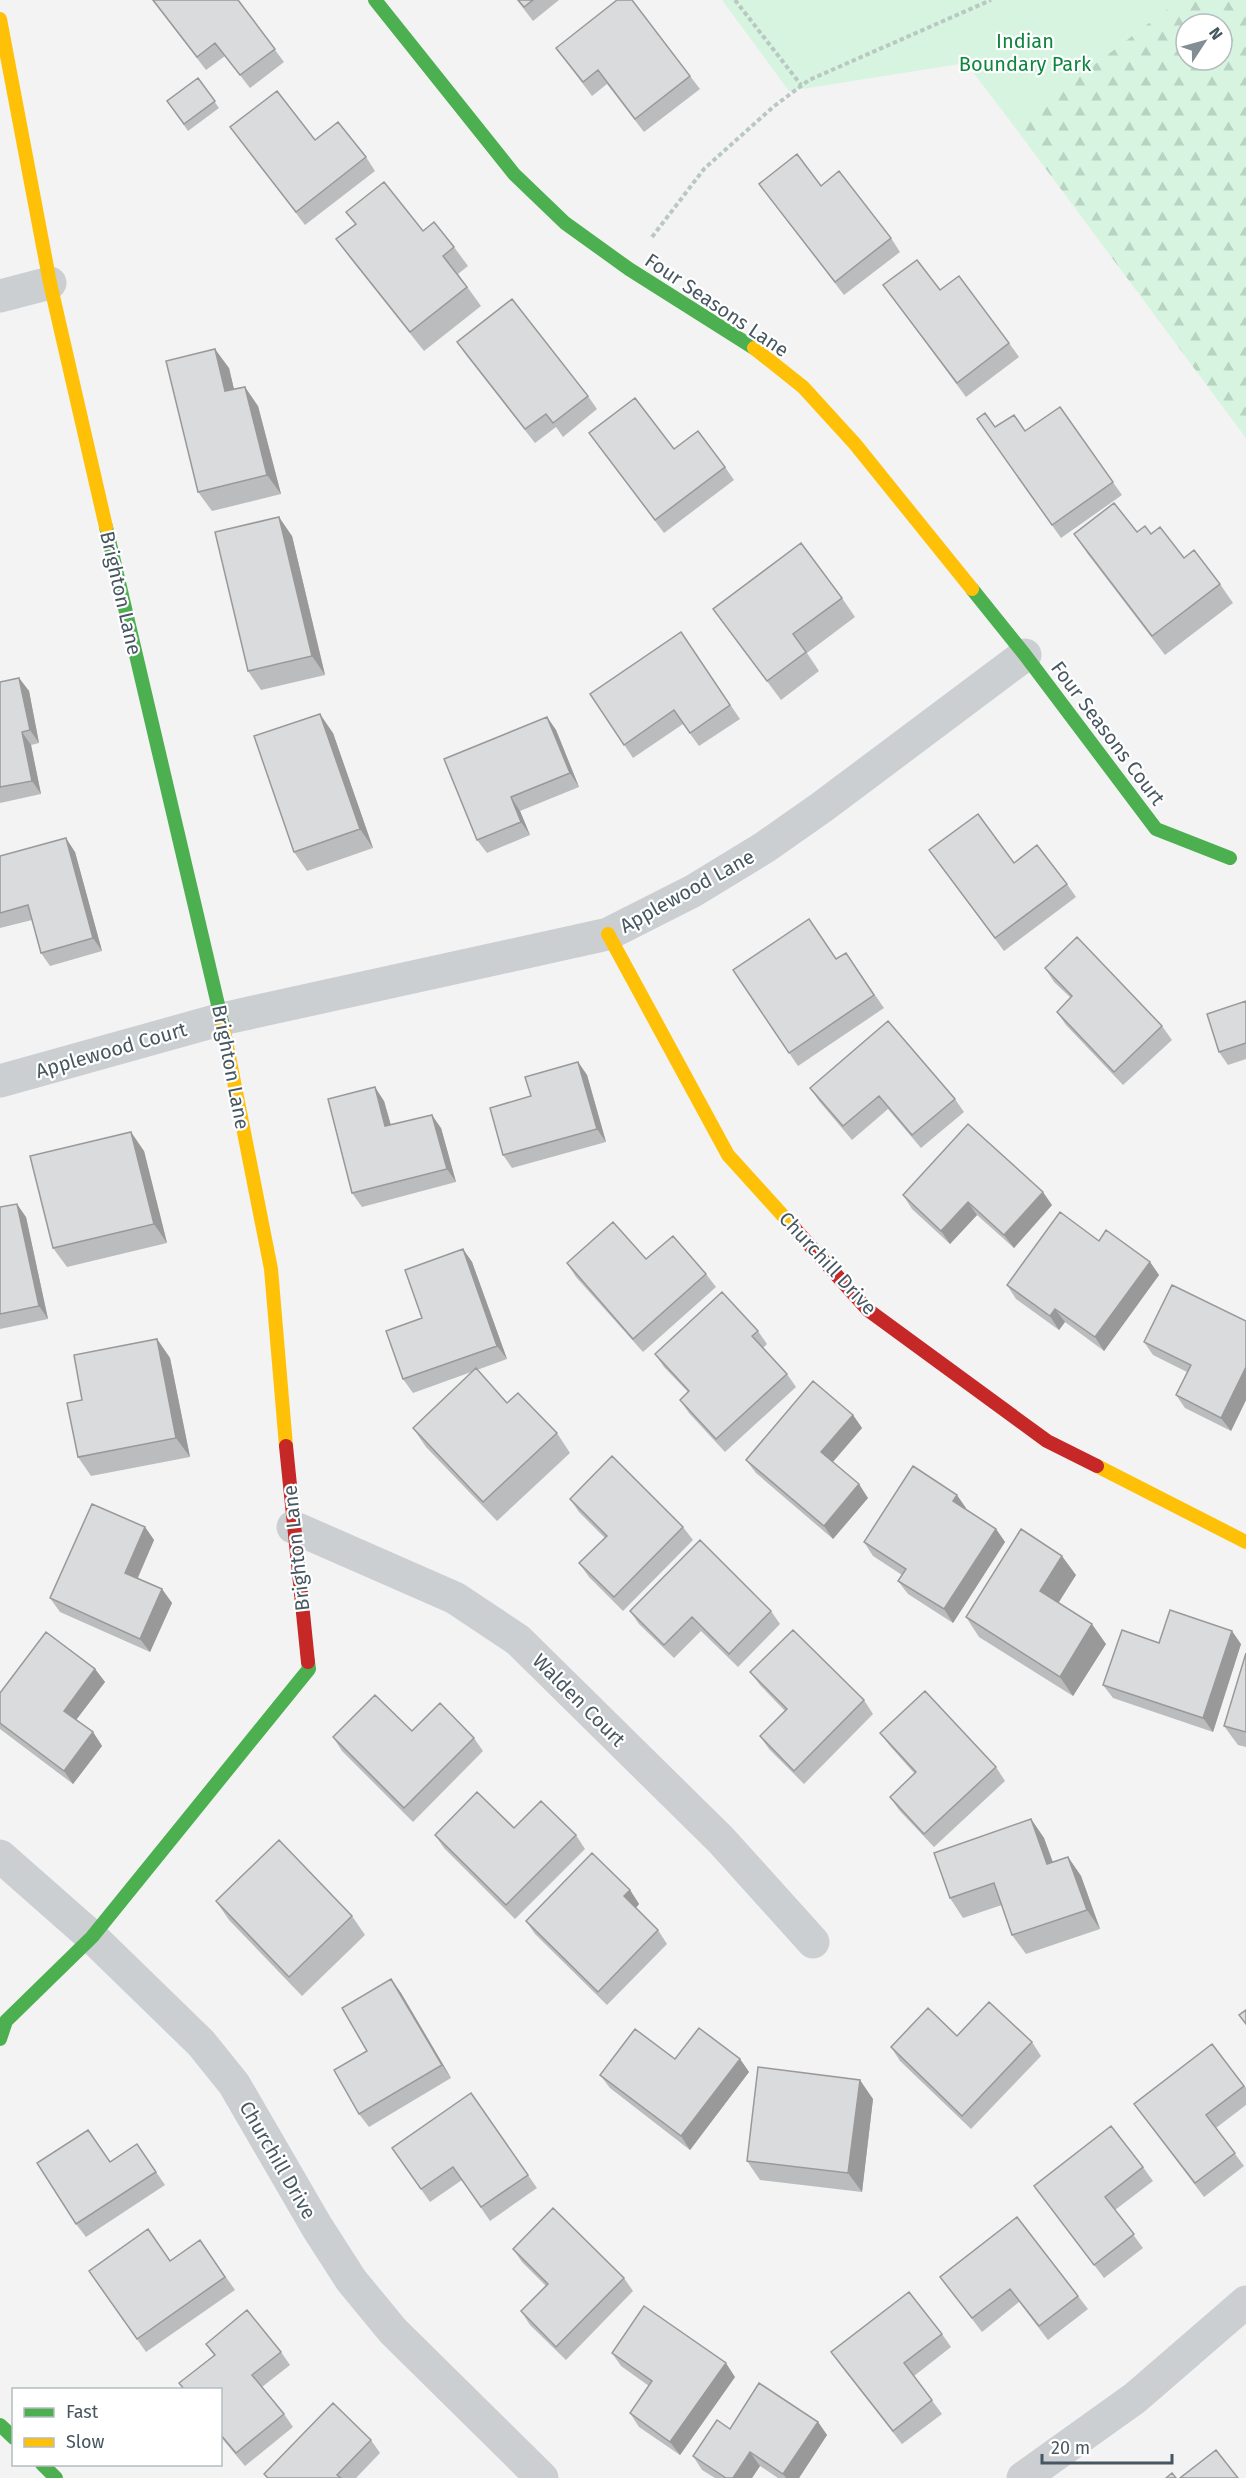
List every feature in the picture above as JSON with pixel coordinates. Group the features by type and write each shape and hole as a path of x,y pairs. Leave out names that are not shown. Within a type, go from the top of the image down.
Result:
{"street":[{"name":"Four Seasons Lane","path":"375,0 514,174 566,223 629,269 753,348 803,387 855,444 1025,655"},
{"name":"Brighton Lane","path":"0,18 50,283 125,612 222,1019 271,1269 293,1527 309,1669 92,1937 2,2028"},
{"path":"0,297 50,283"},
{"name":"Four Seasons Court","path":"1025,655 1156,830 1230,858"},
{"name":"Applewood Lane","path":"222,1019 608,934 693,891 765,847 1025,655"},
{"name":"Churchill Drive","path":"608,934 728,1155 868,1310 1047,1442 1246,1542"},
{"name":"Applewood Court","path":"0,1081 222,1019"},
{"name":"Walden Court","path":"293,1527 455,1598 518,1640 721,1840 813,1942"},
{"name":"Churchill Drive","path":"0,1856 92,1937 201,2043 234,2084 345,2271 393,2331 542,2478"},
{"path":"1023,2478 1136,2398 1246,2302"},
{"path":"0,2425 12,2436"},
{"path":"44,2466 56,2478"}],"path":[{"path":"735,0 801,85"},
{"path":"629,269 704,169 801,85 838,66 991,0"}],"green space":[{"name":"Indian Boundary Park","path":"722,0 1179,0 1014,126 966,63 789,91"},
{"path":"1179,0 1246,0 1246,438 1014,126"}],"building":[{"path":"153,0 238,0 275,49 240,75 215,43 197,57"},
{"path":"518,0 533,0 524,7"},
{"path":"617,0 632,0 690,76 635,119 598,70 583,82 556,48"},
{"path":"198,78 215,101 184,124 167,101"},
{"path":"277,91 315,140 338,122 366,157 296,212 230,127"},
{"path":"797,154 821,186 839,171 891,238 835,282 759,184"},
{"path":"384,182 423,231 434,222 454,247 443,256 467,287 410,332 336,239 356,224 346,212"},
{"path":"917,260 940,290 959,276 1009,343 957,383 883,285"},
{"path":"512,299 588,396 553,423 546,414 525,429 457,342"},
{"path":"215,349 225,391 245,387 267,475 198,492 166,361"},
{"path":"635,398 674,449 698,431 725,467 655,520 589,433"},
{"path":"1060,407 1113,482 1052,525 977,419 985,413 995,427 1014,415 1025,431"},
{"path":"1114,503 1137,532 1145,526 1151,534 1160,527 1184,558 1194,550 1220,584 1152,636 1074,534"},
{"path":"279,517 312,656 248,671 215,532"},
{"path":"801,543 842,598 793,634 806,652 767,681 713,609"},
{"path":"681,632 730,705 690,733 674,710 624,745 590,694"},
{"path":"19,678 30,730 22,732 32,781 0,787 0,682"},
{"path":"320,714 360,829 294,852 254,736"},
{"path":"547,717 570,773 511,797 521,822 477,840 444,759"},
{"path":"978,814 1014,863 1037,845 1067,884 995,938 929,850"},
{"path":"66,838 93,938 41,953 28,905 0,913 0,856"},
{"path":"809,919 836,959 846,953 874,995 789,1053 733,970"},
{"path":"1077,937 1162,1026 1114,1072 1057,1012 1072,996 1045,968"},
{"path":"1246,1001 1246,1043 1219,1052 1207,1014"},
{"path":"888,1021 955,1099 912,1135 879,1096 843,1126 810,1088"},
{"path":"578,1062 597,1129 503,1155 490,1108 531,1096 525,1077"},
{"path":"375,1087 385,1126 432,1115 447,1169 352,1193 328,1099"},
{"path":"968,1124 1043,1192 1004,1235 968,1202 941,1231 903,1195"},
{"path":"131,1132 154,1224 53,1248 30,1156"},
{"path":"17,1204 39,1306 0,1314 0,1207"},
{"path":"1060,1212 1099,1241 1106,1230 1150,1262 1095,1337 1055,1309 1050,1316 1007,1285"},
{"path":"613,1222 646,1259 673,1236 706,1274 633,1339 567,1263"},
{"path":"463,1249 497,1346 403,1379 386,1331 422,1318 405,1270"},
{"path":"1172,1285 1246,1321 1246,1367 1221,1418 1176,1395 1191,1365 1144,1342"},
{"path":"722,1292 758,1331 752,1336 787,1374 716,1439 680,1400 689,1391 655,1354"},
{"path":"157,1339 176,1438 78,1457 67,1403 82,1400 74,1355"},
{"path":"476,1368 507,1403 518,1393 557,1433 483,1502 413,1428"},
{"path":"813,1381 853,1415 821,1452 859,1484 824,1526 746,1460"},
{"path":"612,1456 683,1527 614,1597 579,1563 607,1536 570,1499"},
{"path":"913,1466 957,1495 953,1501 996,1529 944,1609 898,1581 906,1569 864,1542"},
{"path":"92,1504 145,1527 125,1573 162,1589 140,1639 50,1598"},
{"path":"1021,1529 1062,1556 1040,1591 1092,1624 1060,1677 966,1617"},
{"path":"700,1540 771,1611 729,1654 692,1617 664,1645 630,1611"},
{"path":"1170,1610 1232,1631 1203,1718 1103,1685 1122,1630 1159,1643"},
{"path":"793,1630 864,1700 794,1771 760,1736 787,1709 750,1672"},
{"path":"46,1632 95,1669 64,1711 93,1732 64,1771 0,1723 0,1693"},
{"path":"1246,1653 1246,1732 1224,1726"},
{"path":"925,1691 996,1767 924,1834 890,1797 916,1772 880,1733"},
{"path":"375,1695 412,1731 440,1703 474,1738 404,1808 333,1737"},
{"path":"477,1792 514,1828 541,1801 576,1835 506,1905 435,1835"},
{"path":"1031,1819 1047,1864 1068,1857 1087,1910 1012,1935 994,1883 950,1898 934,1853"},
{"path":"279,1840 352,1916 289,1977 216,1901"},
{"path":"592,1853 630,1890 624,1896 658,1930 598,1992 526,1921"},
{"path":"391,1979 442,2065 359,2114 334,2070 367,2051 342,2008"},
{"path":"989,2002 1032,2042 962,2116 891,2047 928,2008 957,2036"},
{"path":"1246,2010 1246,2024 1239,2015"},
{"path":"699,2028 740,2059 681,2136 600,2075 635,2029 675,2059"},
{"path":"1212,2044 1244,2086 1206,2115 1235,2153 1195,2183 1134,2104"},
{"path":"758,2067 860,2080 848,2173 747,2161"},
{"path":"471,2093 528,2175 481,2207 453,2167 421,2189 392,2148"},
{"path":"1111,2126 1143,2167 1105,2197 1134,2234 1094,2265 1034,2186"},
{"path":"88,2130 110,2162 137,2144 156,2172 76,2224 37,2163"},
{"path":"553,2208 624,2278 556,2347 521,2311 548,2284 513,2249"},
{"path":"1017,2217 1078,2296 1039,2326 1010,2289 972,2318 940,2277"},
{"path":"148,2229 170,2261 200,2240 225,2277 137,2339 89,2271"},
{"path":"909,2292 942,2334 904,2363 932,2400 893,2431 831,2352"},
{"path":"644,2306 726,2363 670,2442 630,2413 652,2381 612,2353"},
{"path":"247,2310 281,2352 252,2375 284,2414 236,2453 222,2436 222,2388 183,2388 179,2383 215,2355 206,2344"},
{"path":"759,2383 818,2422 783,2474 750,2452 733,2478 726,2478 693,2456 717,2420 730,2429"},
{"path":"333,2403 371,2440 337,2475 341,2478 268,2478 264,2474"},
{"path":"1216,2450 1238,2478 1180,2478"},
{"path":"1172,2473 1176,2478 1166,2478"}],"traffic: fast":[{"path":"375,0 514,174 565,223 629,269 754,348"},
{"path":"106,527 223,1026"},
{"path":"972,589 1025,655 1156,829 1230,858"},
{"path":"0,2039 6,2021 92,1937 309,1669 308,1662"},
{"path":"0,2425 12,2436"},
{"path":"44,2466 56,2478"}],"traffic: slow":[{"path":"0,19 50,283 106,527"},
{"path":"754,348 803,387 855,444 972,589"},
{"path":"608,934 728,1155 795,1229"},
{"path":"223,1026 271,1269 286,1446"},
{"path":"1097,1466 1246,1542"}],"traffic: jam":[{"path":"795,1229 868,1310 1047,1441 1097,1466"},
{"path":"286,1446 308,1662"}]}
